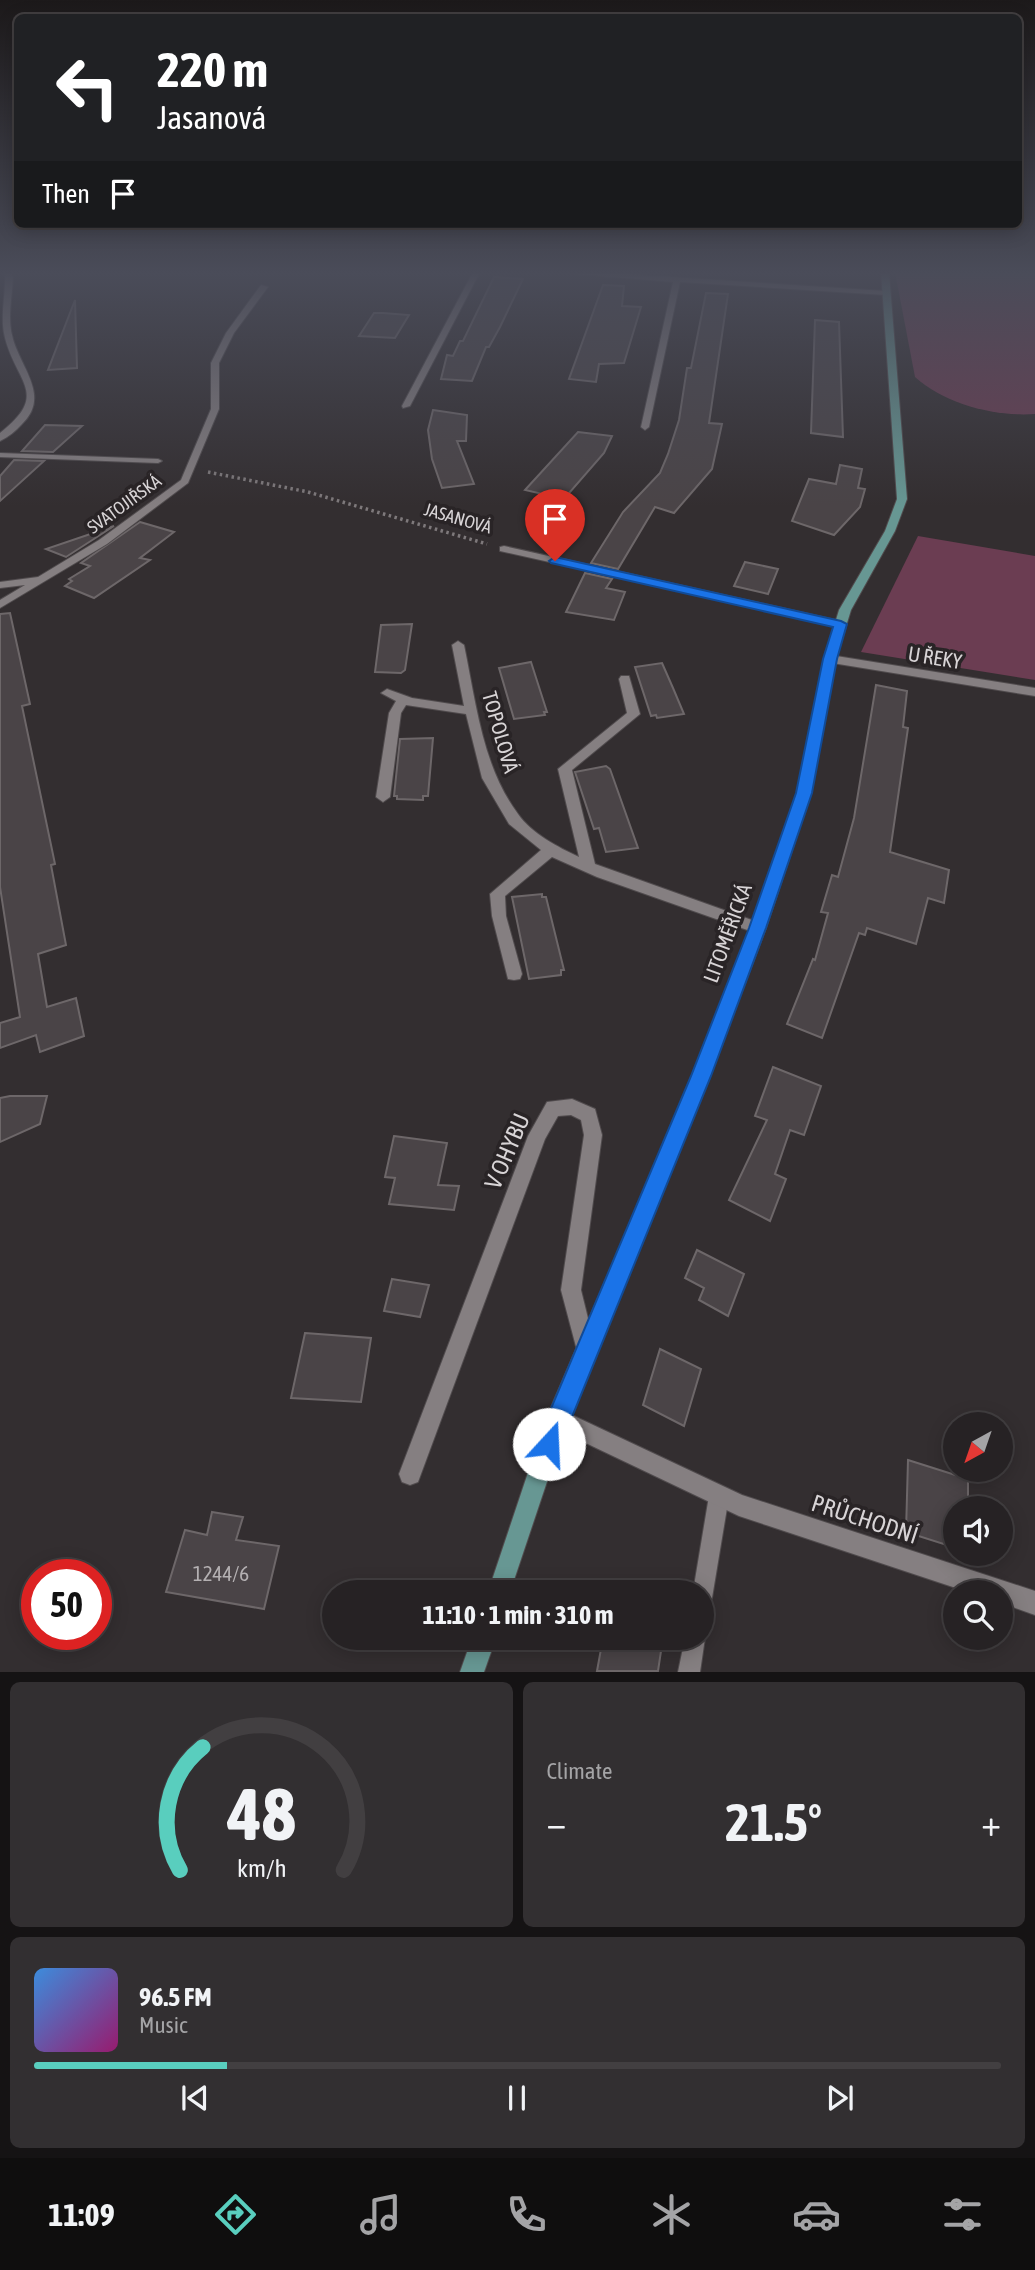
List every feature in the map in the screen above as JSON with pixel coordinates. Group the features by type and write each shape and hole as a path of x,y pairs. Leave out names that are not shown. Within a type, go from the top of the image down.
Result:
{"main road":[{"name":"LITOMĚŘICKÁ","path":"503,1580 557,1419 701,1076 758,928 804,793 830,659 845,610 890,531 902,499 890,350"},
{"path":"472,1671 480,1650"}],"street":[{"path":"0,439 24,416 31,402 29,381 21,371 13,350"},
{"name":"SVATOJIŘSKÁ","path":"0,605 103,542 185,481 215,409 215,363 221,350"},
{"path":"406,406 436,350"},
{"path":"645,427 662,350"},
{"name":"JASANOVÁ","path":"503,549 841,624"},
{"name":"SVATOJIŘSKÁ","path":"0,585 44,579"},
{"name":"TOPOLOVÁ","path":"458,645 471,711 489,778 514,820 550,850 589,867 758,928"},
{"name":"U ŘEKY","path":"830,659 1035,692"},
{"path":"589,867 565,769 634,714 625,679"},
{"path":"387,694 471,711"},
{"path":"383,797 396,713 403,699"},
{"path":"514,974 499,915 497,894 550,850"},
{"name":"V OHYBU","path":"410,1474 537,1136 554,1108 572,1107 589,1115 593,1135 570,1290 586,1351"},
{"name":"PRŮCHODNÍ","path":"557,1419 739,1505 1035,1603"}],"lane":[{"path":"0,455 158,460"},
{"path":"705,1580 719,1496"},
{"path":"689,1671 693,1650"}],"path":[{"name":"JASANOVÁ","path":"190,469 308,492 503,549"}],"shaded area":[{"path":"910,350 1035,350 1035,414 1004,413 971,407 941,395 915,377"},
{"path":"918,536 1035,556 1035,680 861,652"}],"building":[{"path":"56,350 76,350 77,368 48,370"},
{"path":"456,350 485,350 472,381 441,379 447,355 453,356"},
{"path":"579,350 628,350 624,363 599,364 596,382 569,379"},
{"path":"695,350 720,350 709,423 722,424 712,469 674,513 655,507 618,569 591,563 623,512 660,473 679,420 687,368 691,368"},
{"path":"814,350 840,350 843,437 811,433"},
{"path":"433,410 467,415 466,441 457,441 474,484 442,488 432,459 428,430"},
{"path":"45,425 82,426 53,452 22,451"},
{"path":"578,432 612,436 604,453 564,499 525,490"},
{"path":"14,460 44,461 0,501 0,476"},
{"path":"840,465 862,469 858,488 865,489 860,507 834,535 792,521 809,479 836,484"},
{"path":"140,522 174,532 140,558 150,560 94,598 65,586 72,581 69,579 90,566 81,563"},
{"path":"114,526 66,557 46,549"},
{"path":"745,562 778,569 768,594 734,586"},
{"path":"585,573 612,579 606,588 625,592 614,620 566,612"},
{"path":"10,613 30,704 22,706 55,864 51,865 66,945 38,954 47,1007 76,998 84,1036 40,1052 36,1035 0,1048 0,1023 20,1017 0,887 0,614"},
{"path":"412,624 405,670 401,673 375,672 381,625"},
{"path":"531,662 547,712 544,712 545,715 514,719 499,668"},
{"path":"662,663 684,714 657,718 656,715 651,716 635,667"},
{"path":"876,685 907,691 903,727 908,728 890,852 949,870 944,903 928,898 916,944 867,928 865,935 859,933 822,1038 787,1024 813,959 815,960 828,913 821,912 832,875 838,877 854,818"},
{"path":"433,738 428,796 423,796 423,800 397,799 397,796 394,796 400,739"},
{"path":"606,766 610,769 638,848 606,852 599,828 594,829 575,772"},
{"path":"542,894 542,897 546,897 564,970 561,970 561,975 529,979 512,897"},
{"path":"773,1067 821,1086 804,1135 790,1130 775,1174 786,1179 770,1221 729,1200 767,1120 755,1116"},
{"path":"47,1096 40,1124 0,1142 0,1098"},
{"path":"394,1136 447,1143 438,1185 459,1186 454,1210 389,1204 395,1178 385,1177"},
{"path":"697,1250 744,1274 728,1316 699,1300 704,1288 685,1278"},
{"path":"392,1279 429,1285 420,1317 384,1311"},
{"path":"305,1333 371,1338 361,1402 291,1398"},
{"path":"660,1349 701,1369 684,1426 643,1405"},
{"path":"908,1460 943,1471 943,1482 968,1482 968,1496 943,1496 943,1544 906,1532"},
{"path":"212,1512 243,1517 236,1540 279,1546 264,1609 166,1592 185,1530 207,1535"},
{"path":"601,1650 661,1650 658,1671 597,1671"}],"route":[{"path":"549,1444 557,1419 701,1076 758,928 804,793 830,659 841,624 555,561"}]}
